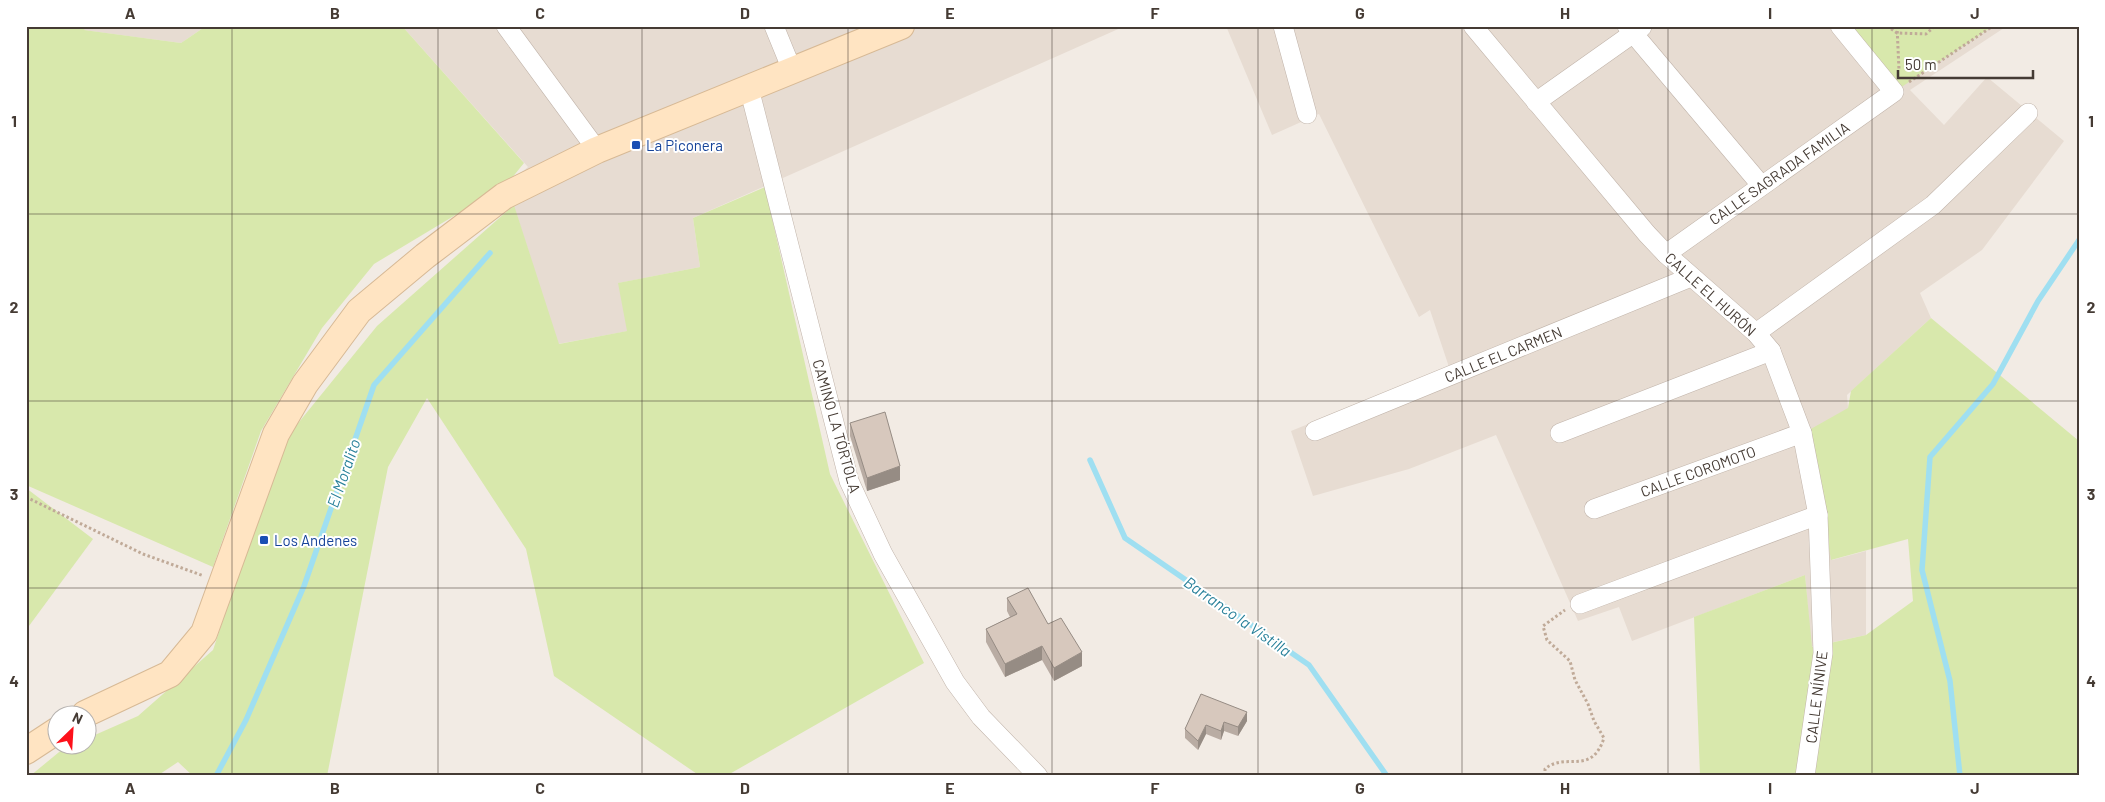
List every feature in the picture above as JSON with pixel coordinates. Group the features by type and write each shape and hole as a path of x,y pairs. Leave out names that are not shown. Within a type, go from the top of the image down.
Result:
{"main road":[{"path":"98,708 170,674 204,633 276,434 305,384 359,311 425,256 504,196 597,150 900,26"},
{"path":"26,751 48,737"}],"street":[{"path":"506,26 597,150"},
{"path":"774,26 792,70"},
{"path":"1283,26 1307,114"},
{"name":"CALLE EL HURÓN","path":"1473,26 1647,234 1666,254 1756,333 1771,351 1802,433 1818,515 1822,619"},
{"path":"1840,26 1897,90"},
{"path":"1536,102 1635,29 1761,185"},
{"name":"CAMINO LA TÓRTOLA","path":"749,88 849,481 883,554 955,682 981,717 1038,776"},
{"name":"CALLE SAGRADA FAMILIA","path":"1666,254 1897,90"},
{"path":"1756,333 1933,205 2028,113"},
{"name":"CALLE EL CARMEN","path":"1315,431 1691,276"},
{"path":"1560,433 1771,351"},
{"name":"CALLE COROMOTO","path":"1594,509 1802,433"},
{"path":"1580,604 1818,515"},
{"name":"CALLE NÍNIVE","path":"1805,776 1823,653 1822,619"}],"path":[{"path":"1887,26 1897,33 1926,34 1935,26"},
{"path":"1897,26 1897,90"},
{"path":"1897,90 1993,26"},
{"path":"26,497 144,554 222,583"},
{"path":"1545,776 1545,769 1552,762 1585,762 1600,751 1604,738 1575,680 1570,661 1547,640 1543,626 1561,612 1580,604"}],"shaded area":[{"path":"87,26 206,26 181,43 83,30"},
{"path":"402,26 1125,26 693,218 700,267 619,283 628,331 558,344 507,184 528,167"},
{"path":"1226,26 2007,26 1910,90 1944,125 1987,77 2064,141 1982,250 1920,293 1931,318 1847,395 1848,408 1832,560 1866,551 1866,635 1811,647 1805,575 1632,641 1619,607 1578,621 1496,435 1409,469 1313,496 1291,431 1449,367 1430,310 1419,317 1319,114 1272,135"}],"green space":[{"path":"26,26 87,26 84,30 181,43 206,26 402,26 524,163 507,184 374,264 322,328 261,431 213,567 26,485"},
{"path":"1840,26 1993,26 1894,92"},
{"path":"765,187 830,474 924,663 726,776 700,776 554,676 526,549 427,398 388,467 327,776 193,776 178,762 157,776 30,776 57,754 98,754 98,734 138,716 213,650 282,443 377,326 514,205 559,344 627,331 618,283 700,267 693,218"},
{"path":"1931,318 2079,441 2079,776 1700,776 1694,617 1805,575 1812,647 1866,635 1913,601 1908,539 1831,560 1809,430 1848,408 1851,391"},
{"path":"26,488 93,539 26,630"}],"building":[{"path":"885,412 900,466 867,478 850,423"},
{"path":"1028,588 1048,624 1061,618 1082,652 1054,668 1042,646 1005,664 986,629 1017,614 1007,598"},
{"path":"1201,694 1247,712 1238,727 1224,722 1221,731 1206,725 1198,741 1185,729"}],"waterway":[{"path":"1960,776 1950,681 1922,570 1930,457 1993,384 2038,301 2079,240"},
{"name":"El Moralito","path":"216,776 246,720 304,586 374,385 490,253"},
{"name":"Barranco la Vistilla","path":"1090,460 1125,538 1309,665 1387,776"}],"place":[{"name":"La Piconera","path":"636,145"},
{"name":"Los Andenes","path":"264,540"}]}
